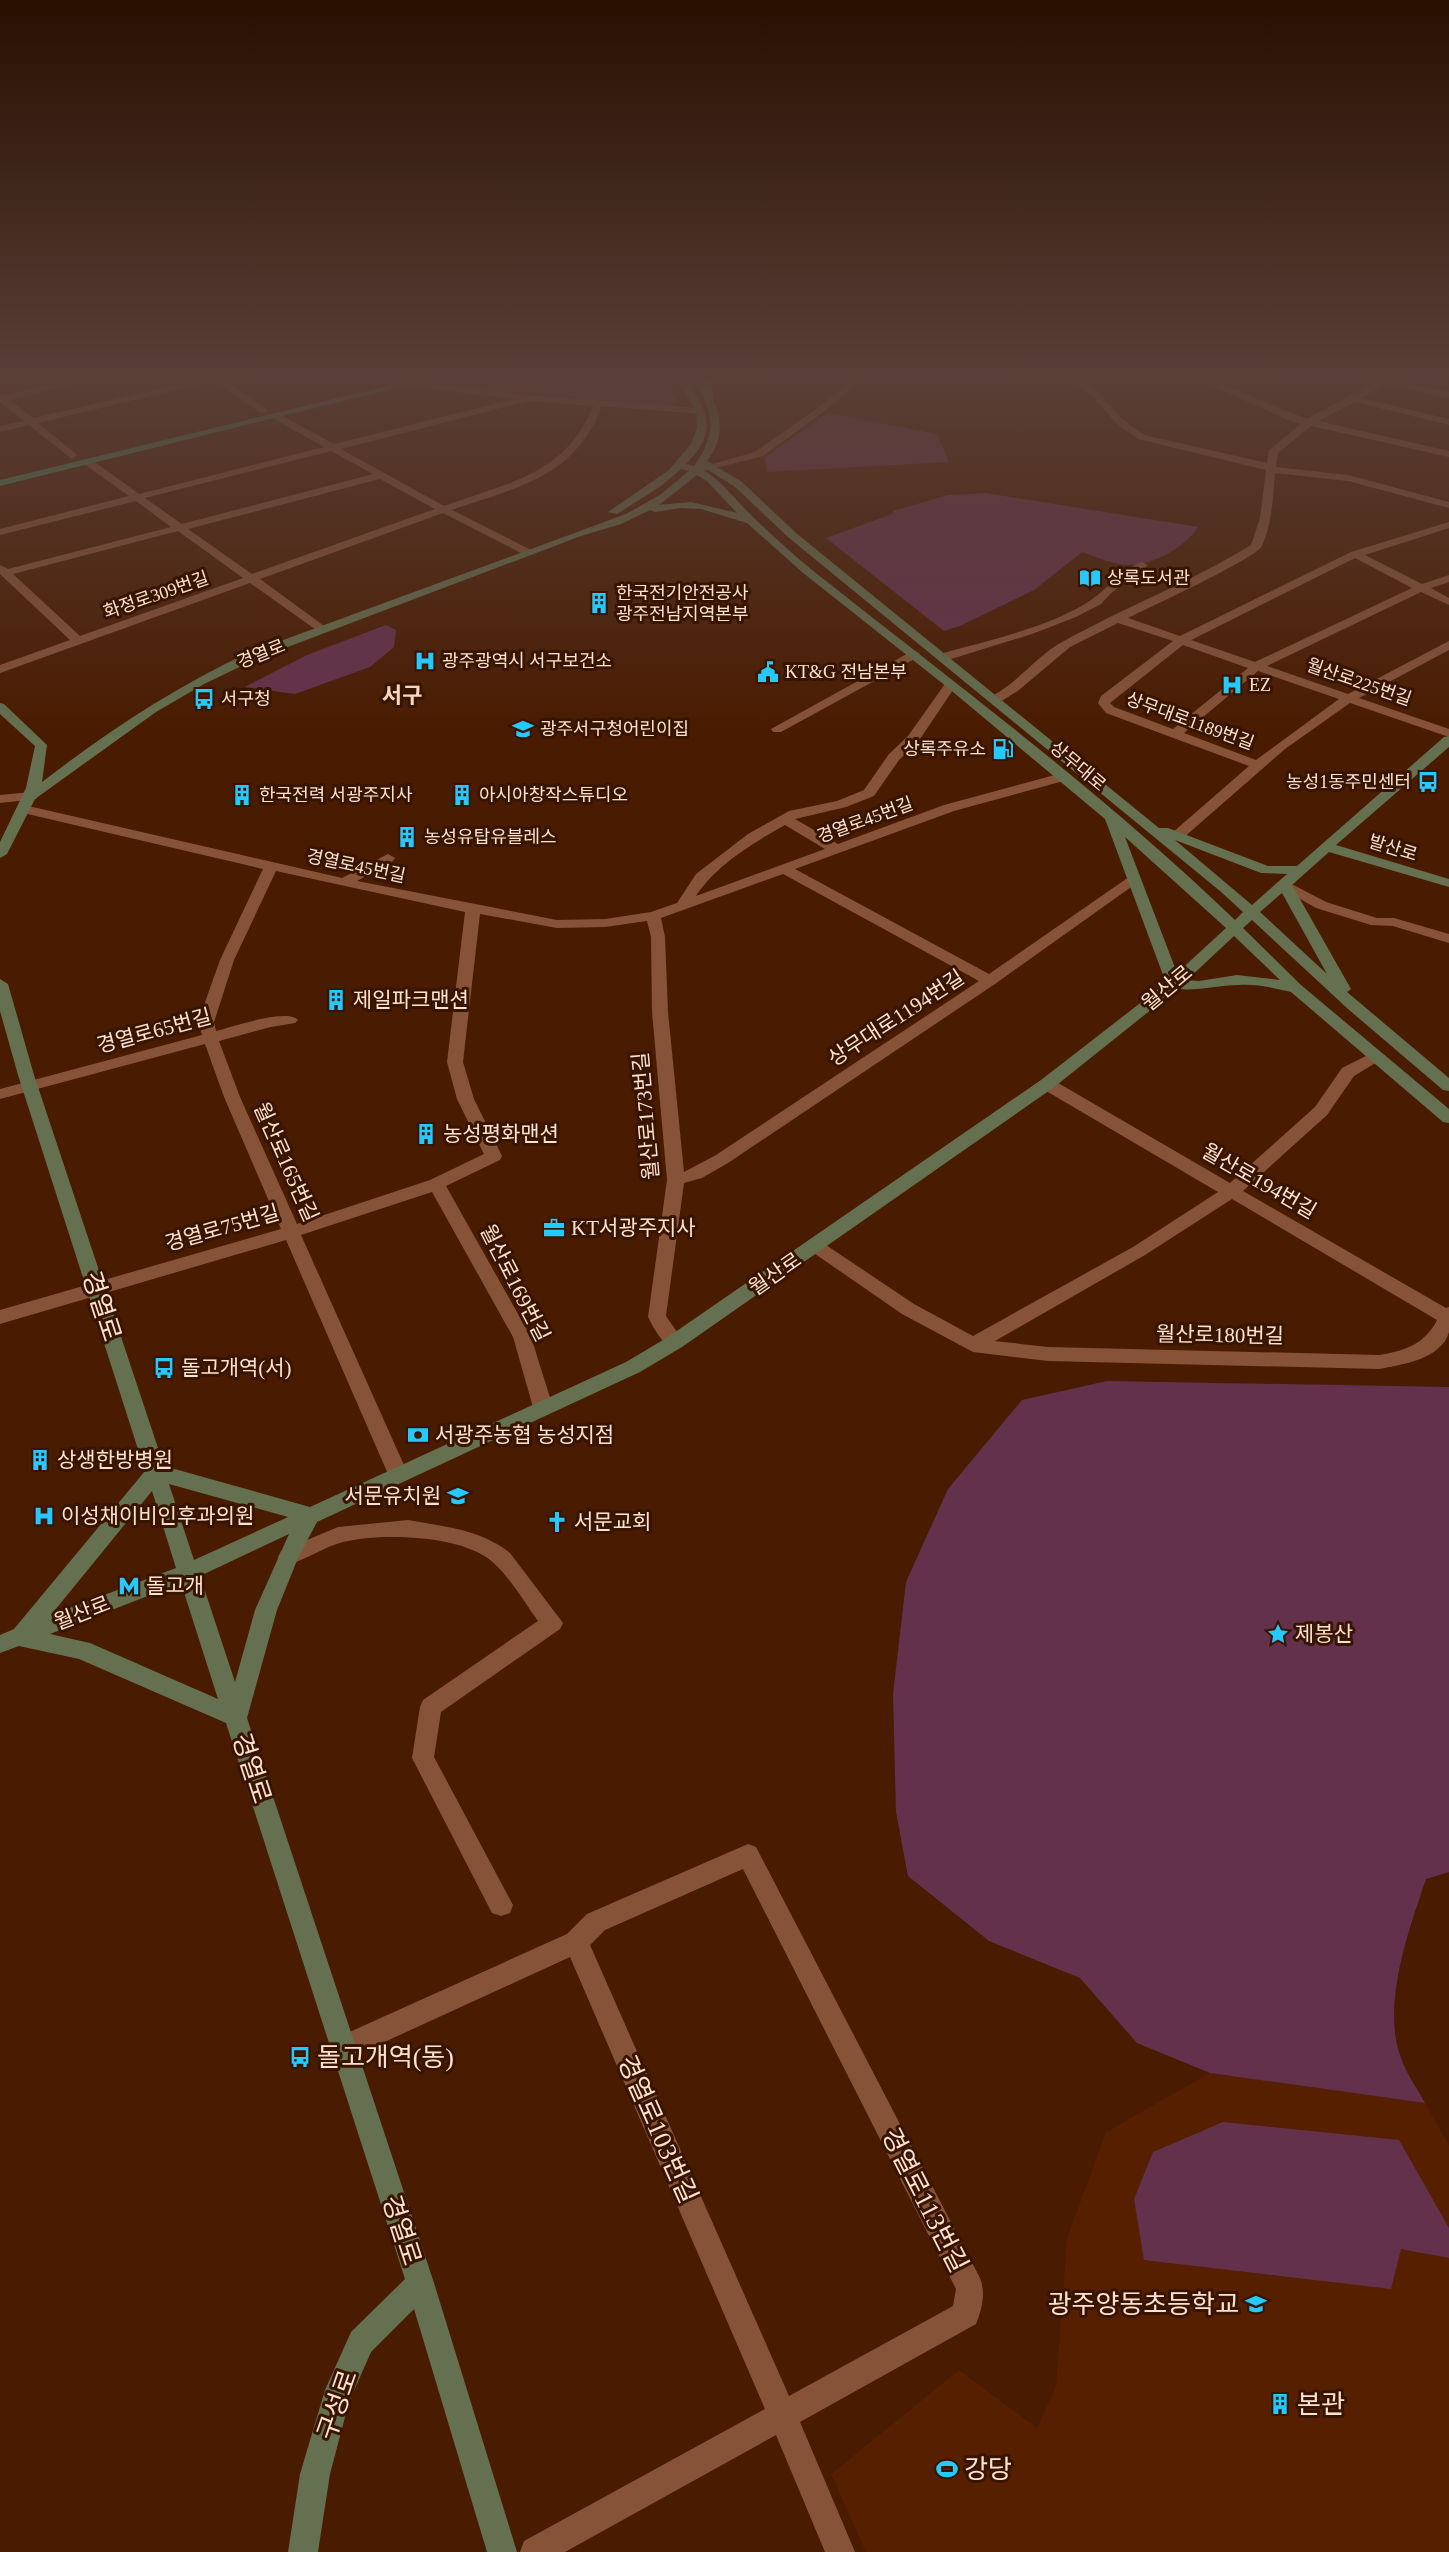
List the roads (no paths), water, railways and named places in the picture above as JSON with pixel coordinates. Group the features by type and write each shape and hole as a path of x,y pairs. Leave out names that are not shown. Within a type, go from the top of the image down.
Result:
{"street":[{"path":"0,532 131,499"},
{"path":"142,499 323,630"},
{"path":"3,570 290,499"},
{"path":"425,499 527,552"},
{"name":"화정로309번길","path":"0,669 473,499"},
{"name":"경열로","path":"577,534 634,499"},
{"name":"경열로","path":"2,846 31,796 112,736 170,698 252,656 527,552 630,516 658,499"},
{"name":"상무대로","path":"730,499 806,570 914,654 1110,816 1214,908 1296,987 1449,1118"},
{"name":"상무대로","path":"754,499 792,535 996,699 1252,912 1353,1006 1449,1086"},
{"path":"996,699 1013,691 1055,652 1116,618 1225,566 1256,546 1265,518 1267,499"},
{"path":"1427,499 1449,505"},
{"path":"630,516 676,504 699,504 751,521"},
{"path":"1182,640 1355,554 1449,525"},
{"path":"1355,554 1449,602"},
{"path":"944,657 1028,632 1072,615 1097,602 1107,591 1142,565"},
{"path":"3,570 77,640"},
{"name":"월산로225번길","path":"1175,734 1257,666 1420,588 1449,578"},
{"name":"월산로225번길","path":"1116,618 1449,733"},
{"name":"상무대로1189번길","path":"1182,640 1105,699 1104,703 1110,710 1258,765"},
{"name":"상무대로1189번길","path":"1177,836 1258,765 1349,698 1449,645"},
{"path":"777,729 914,654"},
{"name":"경열로45번길","path":"682,906 700,877 753,837 794,814 841,804 869,793 894,757 913,739 951,684"},
{"path":"0,707 41,745 41,765 31,796 0,799"},
{"name":"월산로","path":"10,1641 188,1572 633,1367 675,1342 1047,1084 1174,984 1233,928 1449,740"},
{"name":"경열로45번길","path":"24,809 344,883 473,909 556,924 605,923 653,916 949,808 1062,777"},
{"path":"1110,816 1174,984 1199,986 1237,980 1296,987"},
{"path":"785,819 836,849"},
{"path":"1148,825 1266,870 1301,870"},
{"name":"발산로","path":"1327,847 1449,883"},
{"path":"344,883 388,858"},
{"name":"월산로165번길","path":"272,865 246,917 206,1022 232,1096 398,1474"},
{"path":"783,868 990,981"},
{"name":"상무대로1194번길","path":"676,1180 696,1174 722,1159 990,981 1134,880"},
{"path":"1284,884 1321,905 1376,922 1394,922 1449,939"},
{"path":"1284,884 1353,1006"},
{"name":"경열로75번길","path":"0,1317 291,1232 436,1184 494,1156 458,1076 455,1062 473,909"},
{"name":"월산로173번길","path":"653,916 658,937 660,1012 676,1180 657,1317 675,1342"},
{"name":"경열로","path":"0,984 30,1086 420,2283 502,2552"},
{"name":"경열로65번길","path":"0,1094 210,1038 290,1020"},
{"path":"973,1345 1139,1251 1232,1191 1272,1158 1321,1111 1348,1072 1376,1056"},
{"name":"월산로194번길","path":"1047,1084 1448,1316"},
{"name":"월산로169번길","path":"436,1184 522,1337 543,1407"},
{"name":"월산로180번길","path":"814,1245 908,1309 973,1345 1048,1354 1379,1362 1409,1358 1437,1339 1448,1316"},
{"path":"156,1472 310,1515 288,1557 266,1610 236,1717 82,1650 10,1641 156,1472"},
{"path":"288,1557 338,1535 360,1531 408,1528 454,1536 492,1550 503,1559 552,1623 431,1707 423,1758 501,1905"},
{"name":"경열로113번길","path":"535,2552 966,2314 970,2288 748,1855 596,1922 576,1942"},
{"path":"343,2048 576,1942"},
{"name":"경열로103번길","path":"576,1942 840,2552"},
{"name":"구성로","path":"303,2552 315,2474 335,2400 361,2342 420,2283"}],"place":[{"name":"상록도서관","path":"1090,578"},
{"name":"한국전기안전공사 광주전남지역본부","path":"599,603"},
{"name":"광주광역시 서구보건소","path":"425,661"},
{"name":"KT&G 전남본부","path":"768,672"},
{"name":"EZ","path":"1232,685"},
{"name":"서구청","path":"204,699"},
{"name":"광주서구청어린이집","path":"523,729"},
{"name":"상록주유소","path":"1003,749"},
{"name":"농성1동주민센터","path":"1428,782"},
{"name":"한국전력 서광주지사","path":"242,795"},
{"name":"아시아창작스튜디오","path":"462,795"},
{"name":"농성유탑유블레스","path":"407,837"},
{"name":"제일파크맨션","path":"336,1000"},
{"name":"농성평화맨션","path":"426,1134"},
{"name":"KT서광주지사","path":"554,1228"},
{"name":"돌고개역(서)","path":"164,1368"},
{"name":"서광주농협 농성지점","path":"418,1435"},
{"name":"상생한방병원","path":"40,1460"},
{"name":"서문유치원","path":"458,1496"},
{"name":"이성채이비인후과의원","path":"44,1516"},
{"name":"서문교회","path":"557,1522"},
{"name":"돌고개","path":"129,1586"},
{"name":"제봉산","path":"1278,1634"},
{"name":"돌고개역(동)","path":"300,2057"},
{"name":"광주양동초등학교","path":"1256,2304"},
{"name":"본관","path":"1280,2404"},
{"name":"강당","path":"947,2469"}],"district":[{"name":"서구","path":"402,695"}]}
